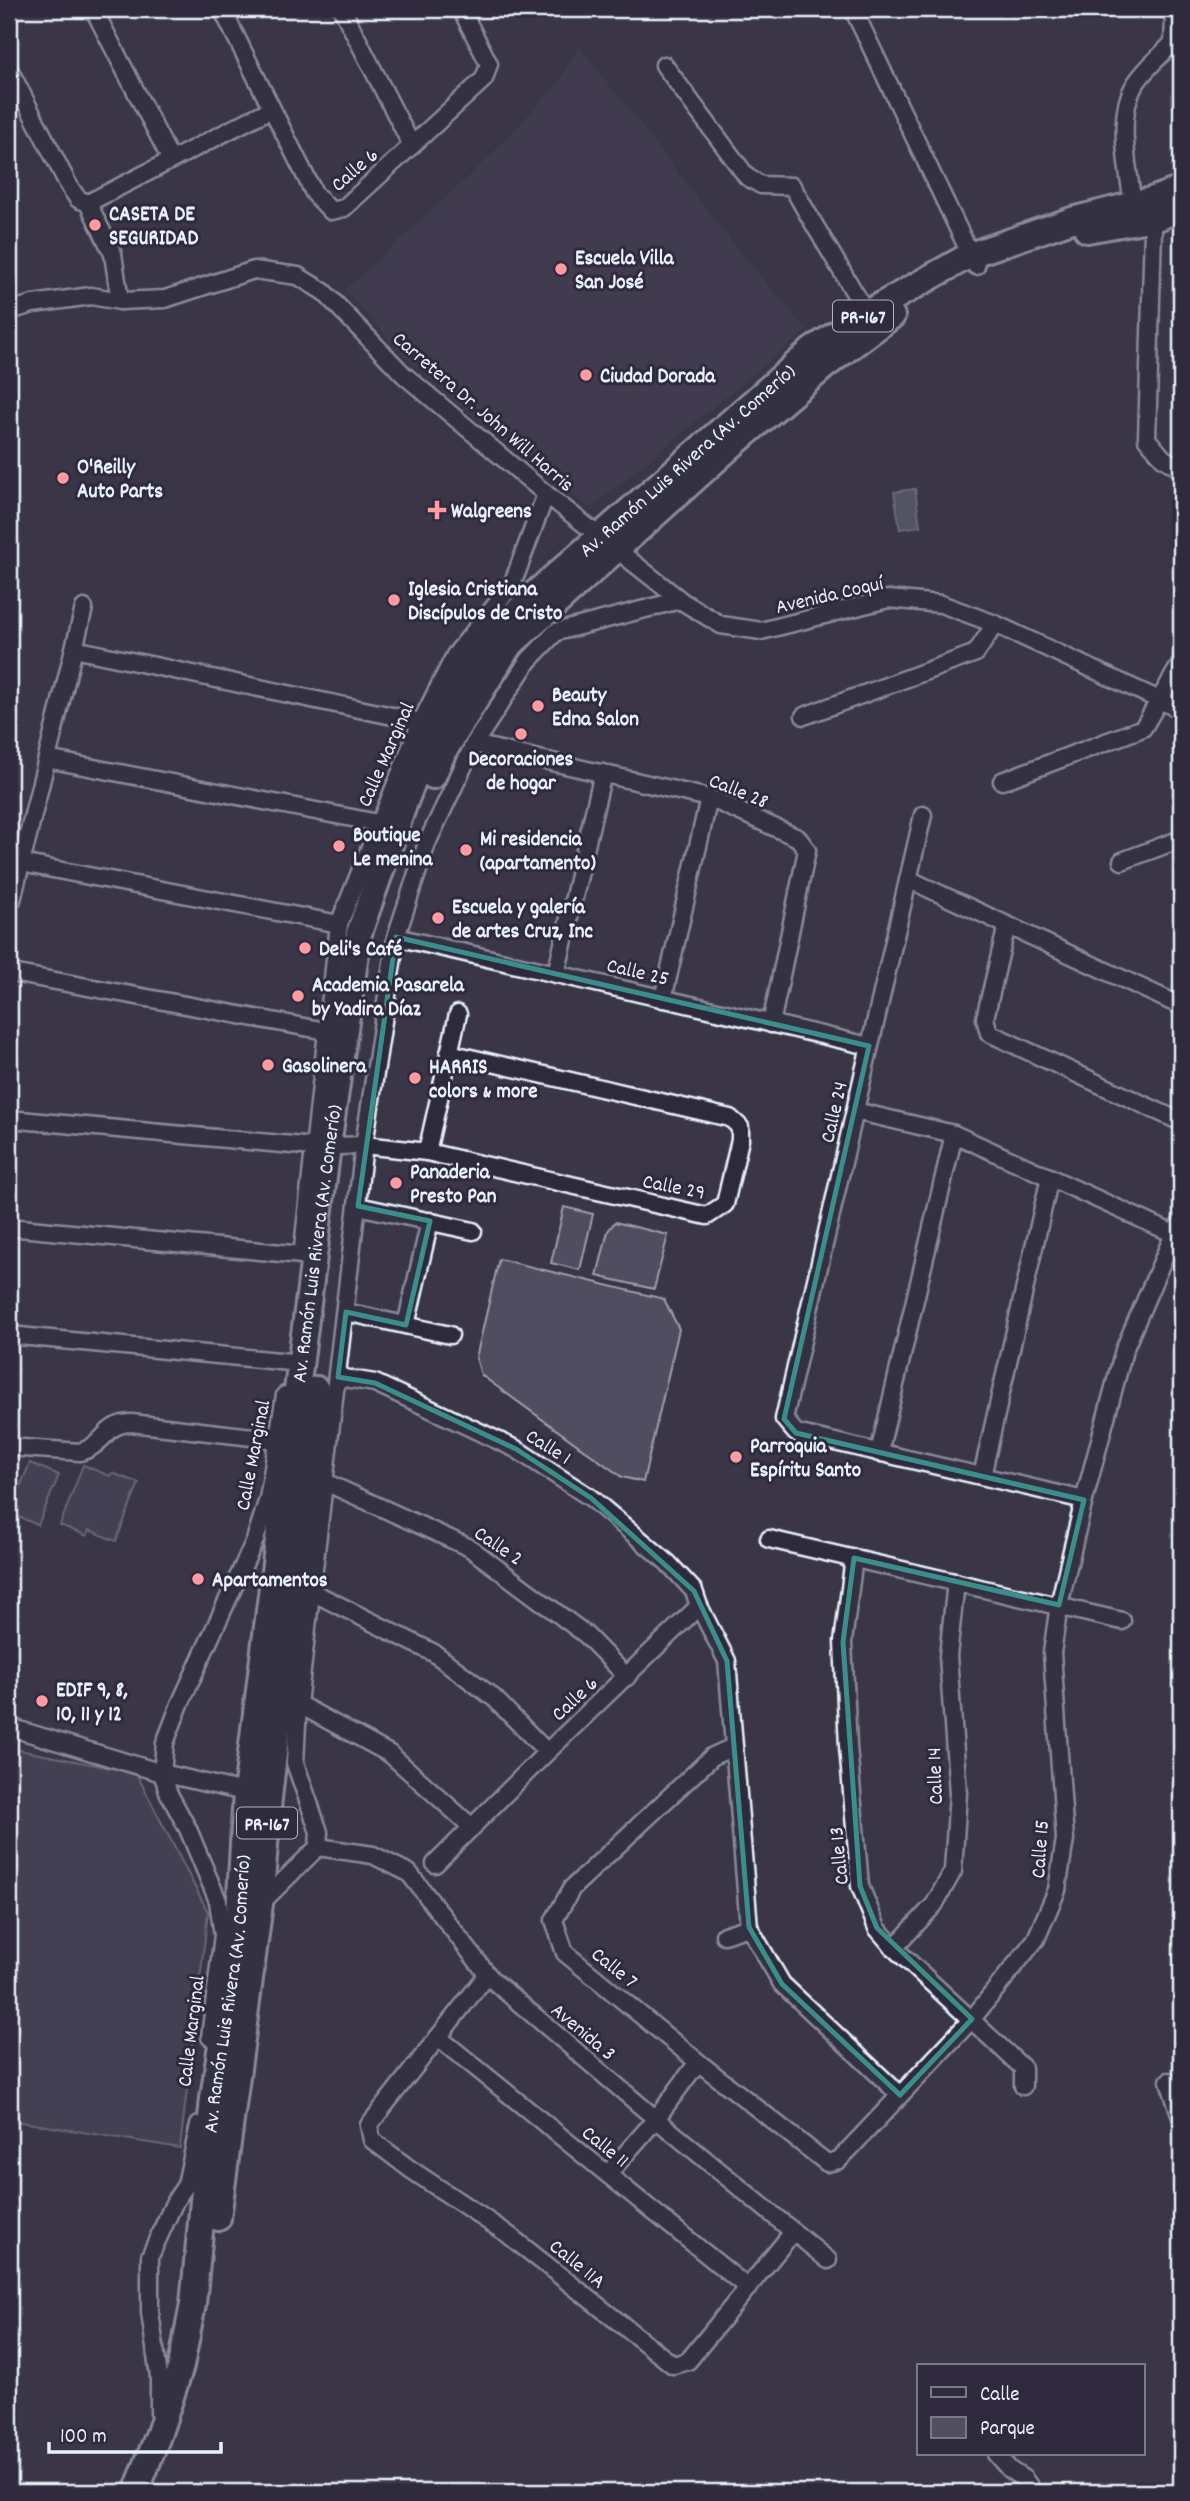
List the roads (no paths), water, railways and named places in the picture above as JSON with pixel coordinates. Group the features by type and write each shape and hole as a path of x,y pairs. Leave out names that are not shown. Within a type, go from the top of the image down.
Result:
{"highway":[{"name":"Av. Ramón Luis Rivera (Av. Comerío)","path":"1143,211 1181,189"},
{"name":"Av. Ramón Luis Rivera (Av. Comerío)","path":"136,2492 181,2366 193,2304 213,2098 257,1795 337,1146 359,933 426,748 478,655 531,597 607,542 812,350 871,320 973,260 1072,220 1181,208"},
{"name":"Av. Ramón Luis Rivera (Av. Comerío)","path":"148,2492 200,2350 260,1904 257,1795"}],"street":[{"name":"Calle 6","path":"222,9 314,193 331,211 344,208 484,79 489,64 461,9"},
{"path":"342,9 411,146"},
{"path":"853,9 973,260"},
{"path":"1171,9 1174,21 1173,43 1136,82 1126,103 1126,146 1143,211 1147,439 1163,458 1181,469"},
{"path":"116,15 98,16 171,160"},
{"path":"664,65 747,177 761,185 792,186 797,192 871,320"},
{"path":"9,69 68,186 78,199 88,204 113,254 120,301"},
{"path":"88,204 271,109"},
{"name":"Carretera Dr. John Will Harris","path":"9,311 33,304 91,296 120,301 165,299 254,270 298,276 324,292 404,375 607,542"},
{"name":"Calle Marginal","path":"318,1847 319,1832 295,1763 298,1704 358,1206 337,1146 326,1031 338,924 421,722 455,655 512,585 546,494"},
{"name":"Avenida Coquí","path":"607,542 680,600 721,625 761,631 888,599 941,604 995,624 1181,710"},
{"name":"Calle Marginal","path":"159,2433 159,2377 150,2312 150,2256 174,2201 186,2185 198,2139 223,1935 218,1901 162,1773 165,1743 255,1540 268,1499 290,1362 303,1255 396,937 427,843 474,744 528,661 556,632 680,600"},
{"path":"12,900 85,608"},
{"path":"804,716 976,653 995,624"},
{"path":"74,649 421,722"},
{"path":"1002,780 1143,729 1181,663"},
{"name":"Calle 28","path":"474,744 709,798 798,838 807,849 771,1024"},
{"path":"47,759 378,823"},
{"path":"556,974 603,774"},
{"path":"663,999 709,798"},
{"name":"Calle 24","path":"879,1453 796,1433 784,1419 923,815"},
{"path":"1122,861 1181,839"},
{"path":"21,863 338,924"},
{"path":"908,879 1181,1006"},
{"path":"1007,925 985,1018 989,1032 1181,1122"},
{"name":"Calle 25","path":"396,937 870,1046"},
{"path":"12,973 326,1031"},
{"path":"427,1152 458,1014"},
{"name":"Calle 29","path":"337,1146 427,1152 707,1216 725,1204 740,1140 740,1127 730,1118 449,1053"},
{"path":"855,1111 954,1134 1050,1177 1178,1228"},
{"path":"9,1119 337,1146"},
{"path":"954,1134 879,1453 1084,1500"},
{"path":"982,1476 1050,1177"},
{"path":"358,1206 473,1231"},
{"path":"406,1325 430,1221"},
{"path":"9,1227 303,1255"},
{"name":"Calle 15","path":"862,2135 972,2019 1036,1939 1057,1890 1065,1839 1052,1653 1059,1605 1124,1350 1178,1228"},
{"path":"345,1312 450,1335"},
{"path":"9,1335 290,1362"},
{"name":"Calle 1","path":"338,1377 375,1383 516,1449 591,1498 668,1563 694,1591 699,1606"},
{"path":"9,1447 80,1452 92,1449 113,1426 131,1423 278,1440"},
{"name":"Calle 2","path":"325,1482 470,1548 585,1634 627,1677"},
{"path":"769,1539 1122,1621"},
{"name":"Calle 13","path":"854,1558 843,1642 848,1746 860,1886 877,1928 894,1948 1023,2068 1023,2085"},
{"name":"Calle 14","path":"894,1948 934,1905 953,1871 958,1793 948,1656 956,1582"},
{"path":"312,1592 434,1653 494,1698 547,1752"},
{"name":"Calle 6","path":"435,1864 699,1606"},
{"path":"699,1606 727,1661 748,1927 782,1984 900,2095"},
{"path":"298,1704 390,1754 473,1828"},
{"path":"9,1729 162,1773 257,1795"},
{"name":"Calle 7","path":"733,1747 713,1756 572,1888 554,1920 565,1953 827,2163 839,2160 862,2135"},
{"path":"260,1904 318,1847"},
{"name":"Avenida 3","path":"318,1847 373,1855 409,1873 487,1975 656,2119 828,2260"},
{"path":"724,1935 748,1927"},
{"path":"438,2037 487,1975"},
{"name":"Calle 11A","path":"438,2037 369,2125 372,2140 410,2169 506,2233 673,2365 688,2361 748,2288"},
{"name":"Calle 11","path":"438,2037 748,2288"},
{"path":"608,2174 656,2119 698,2062"},
{"path":"1169,2081 1181,2116"},
{"path":"748,2288 793,2232"},
{"path":"998,2456 1010,2470 1024,2479 1030,2487 1028,2492"}],"water":[{"path":"915,489 920,526 900,529 894,492"}],"place":[{"name":"CASETA DE SEGURIDAD","path":"95,225"},
{"name":"Escuela Villa San José","path":"561,269"},
{"name":"Ciudad Dorada","path":"586,375"},
{"name":"O'Reilly Auto Parts","path":"63,478"},
{"name":"Walgreens","path":"437,510"},
{"name":"Iglesia Cristiana Discípulos de Cristo","path":"394,600"},
{"name":"Beauty Edna Salon","path":"538,706"},
{"name":"Decoraciones de hogar","path":"521,734"},
{"name":"Boutique Le menina","path":"339,846"},
{"name":"Mi residencia (apartamento)","path":"466,850"},
{"name":"Escuela y galería de artes Cruz, Inc","path":"438,918"},
{"name":"Deli's Café","path":"305,948"},
{"name":"Academia Pasarela by Yadira Díaz","path":"298,996"},
{"name":"Gasolinera","path":"268,1065"},
{"name":"HARRIS colors & more","path":"415,1078"},
{"name":"Panaderia Presto Pan","path":"396,1183"},
{"name":"Parroquia Espíritu Santo","path":"736,1457"},
{"name":"Apartamentos","path":"198,1579"},
{"name":"EDIF 9, 8, 10, 11 y 12","path":"42,1701"}]}
